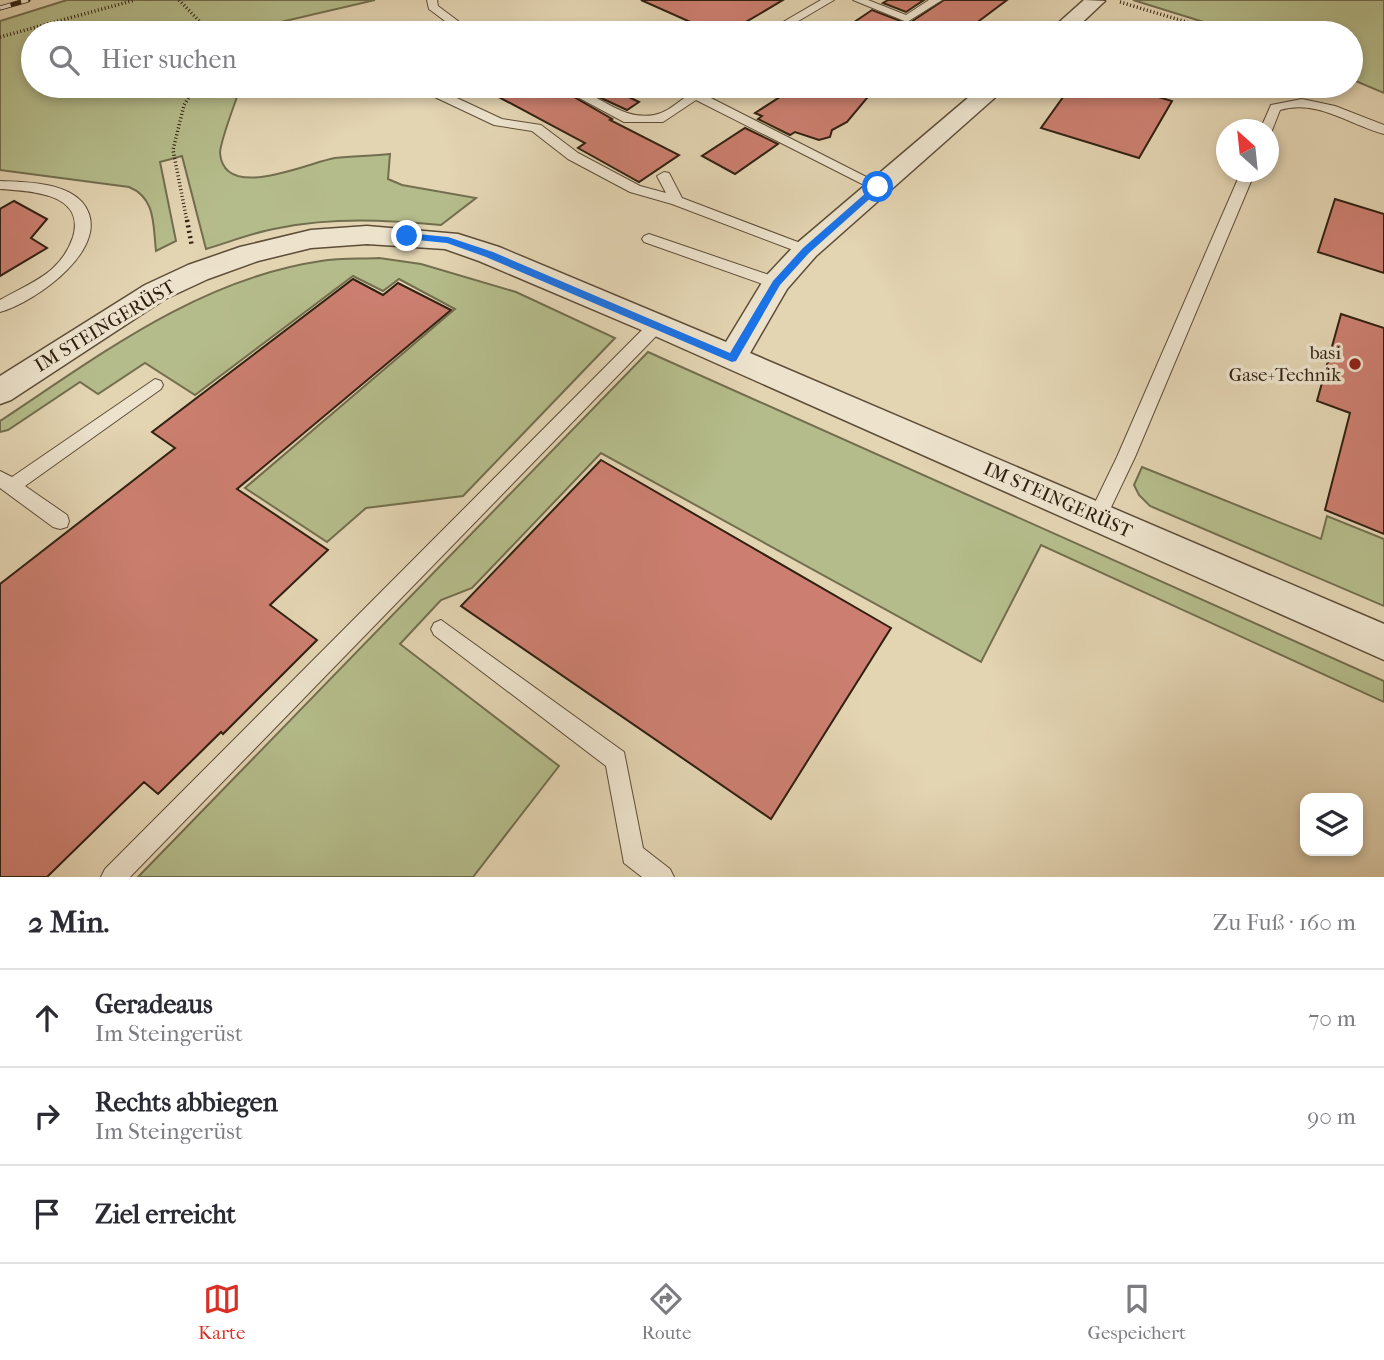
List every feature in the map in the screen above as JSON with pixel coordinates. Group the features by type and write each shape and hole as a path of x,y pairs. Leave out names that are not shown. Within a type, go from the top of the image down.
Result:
{"street":[{"path":"1071,21 1094,0"},
{"path":"732,358 776,283 806,250 982,98"},
{"name":"IM STEINGERÜST","path":"1,390 107,320 155,292 198,272 250,254 311,239 367,235 448,240 489,254 657,325 1384,642"}],"lane":[{"path":"432,0 433,6 452,21"},
{"path":"790,21 825,0"},
{"path":"858,0 907,19 937,0"},
{"path":"448,98 499,122 536,128 573,156 635,189 677,201 806,250"},
{"path":"586,98 624,118 658,118 691,98"},
{"path":"702,98 878,187"},
{"path":"1270,119 1275,108 1284,103 1303,103 1384,130"},
{"path":"664,176 677,201"},
{"path":"1097,517 1126,457 1244,182"},
{"path":"0,307 63,267 81,240 82,217 71,199 42,190 1,185"},
{"path":"649,239 776,283"},
{"path":"113,877 657,325"},
{"path":"60,521 6,482 155,385"},
{"path":"441,629 616,760 632,855 662,877"}],"path":[{"path":"58,21 135,0"},
{"path":"179,0 199,21"},
{"path":"1114,0 1183,21"},
{"path":"0,37 21,31"},
{"path":"188,98 184,105 173,150 198,272"}],"green space":[{"path":"67,0 375,0 285,21 21,21 21,98 237,98 220,153 225,168 236,175 251,178 269,176 335,158 390,154 388,179 402,185 476,198 441,225 380,221 320,222 270,230 206,249 182,156 160,162 176,241 156,251 149,205 138,192 129,187 0,170 0,21"},
{"path":"1133,0 1384,0 1384,93 1363,84 1363,21 1200,21"},
{"path":"379,258 421,264 516,292 615,338 463,496 366,508 327,542 245,488 455,309 399,279 383,291 353,276 195,395 145,363 98,394 80,382 8,430 0,432 0,421 113,346 192,302 233,284 276,270 328,260"},
{"path":"648,352 1384,681 1384,702 1041,545 981,662 601,453 472,588 441,600 400,644 559,766 473,877 138,877"},
{"path":"1142,467 1321,539 1327,516 1384,539 1384,606 1150,506 1134,485"}],"building":[{"path":"641,0 783,0 748,21 688,21"},
{"path":"888,0 924,0 906,12 883,3"},
{"path":"944,0 1007,0 979,21 912,21"},
{"path":"872,10 900,21 856,21"},
{"path":"501,98 576,98 612,119 610,120 679,155 639,182 578,148 585,143"},
{"path":"601,98 631,98 639,102 627,110"},
{"path":"778,98 867,98 847,122 832,130 830,137 819,140 795,132 790,135 758,119 762,116 755,113"},
{"path":"1062,98 1162,98 1172,101 1139,158 1041,128"},
{"path":"745,128 778,144 735,174 702,156"},
{"path":"1335,199 1384,214 1384,273 1318,252"},
{"path":"14,201 47,219 31,238 47,248 0,276 0,209"},
{"path":"353,279 383,295 398,283 451,310 237,489 328,550 270,605 317,640 223,734 221,732 158,794 144,782 47,877 0,877 0,584 175,448 152,432"},
{"path":"1341,314 1384,328 1384,534 1325,510 1350,413 1317,401"},
{"path":"601,460 891,628 771,819 461,606"}],"railway":[{"path":"0,8 28,0"}],"place":[{"name":"basi Gase+Technik","path":"1355,364"}],"route":[{"path":"407,236 448,240 489,254 732,358 776,283 806,250 878,187"}]}
